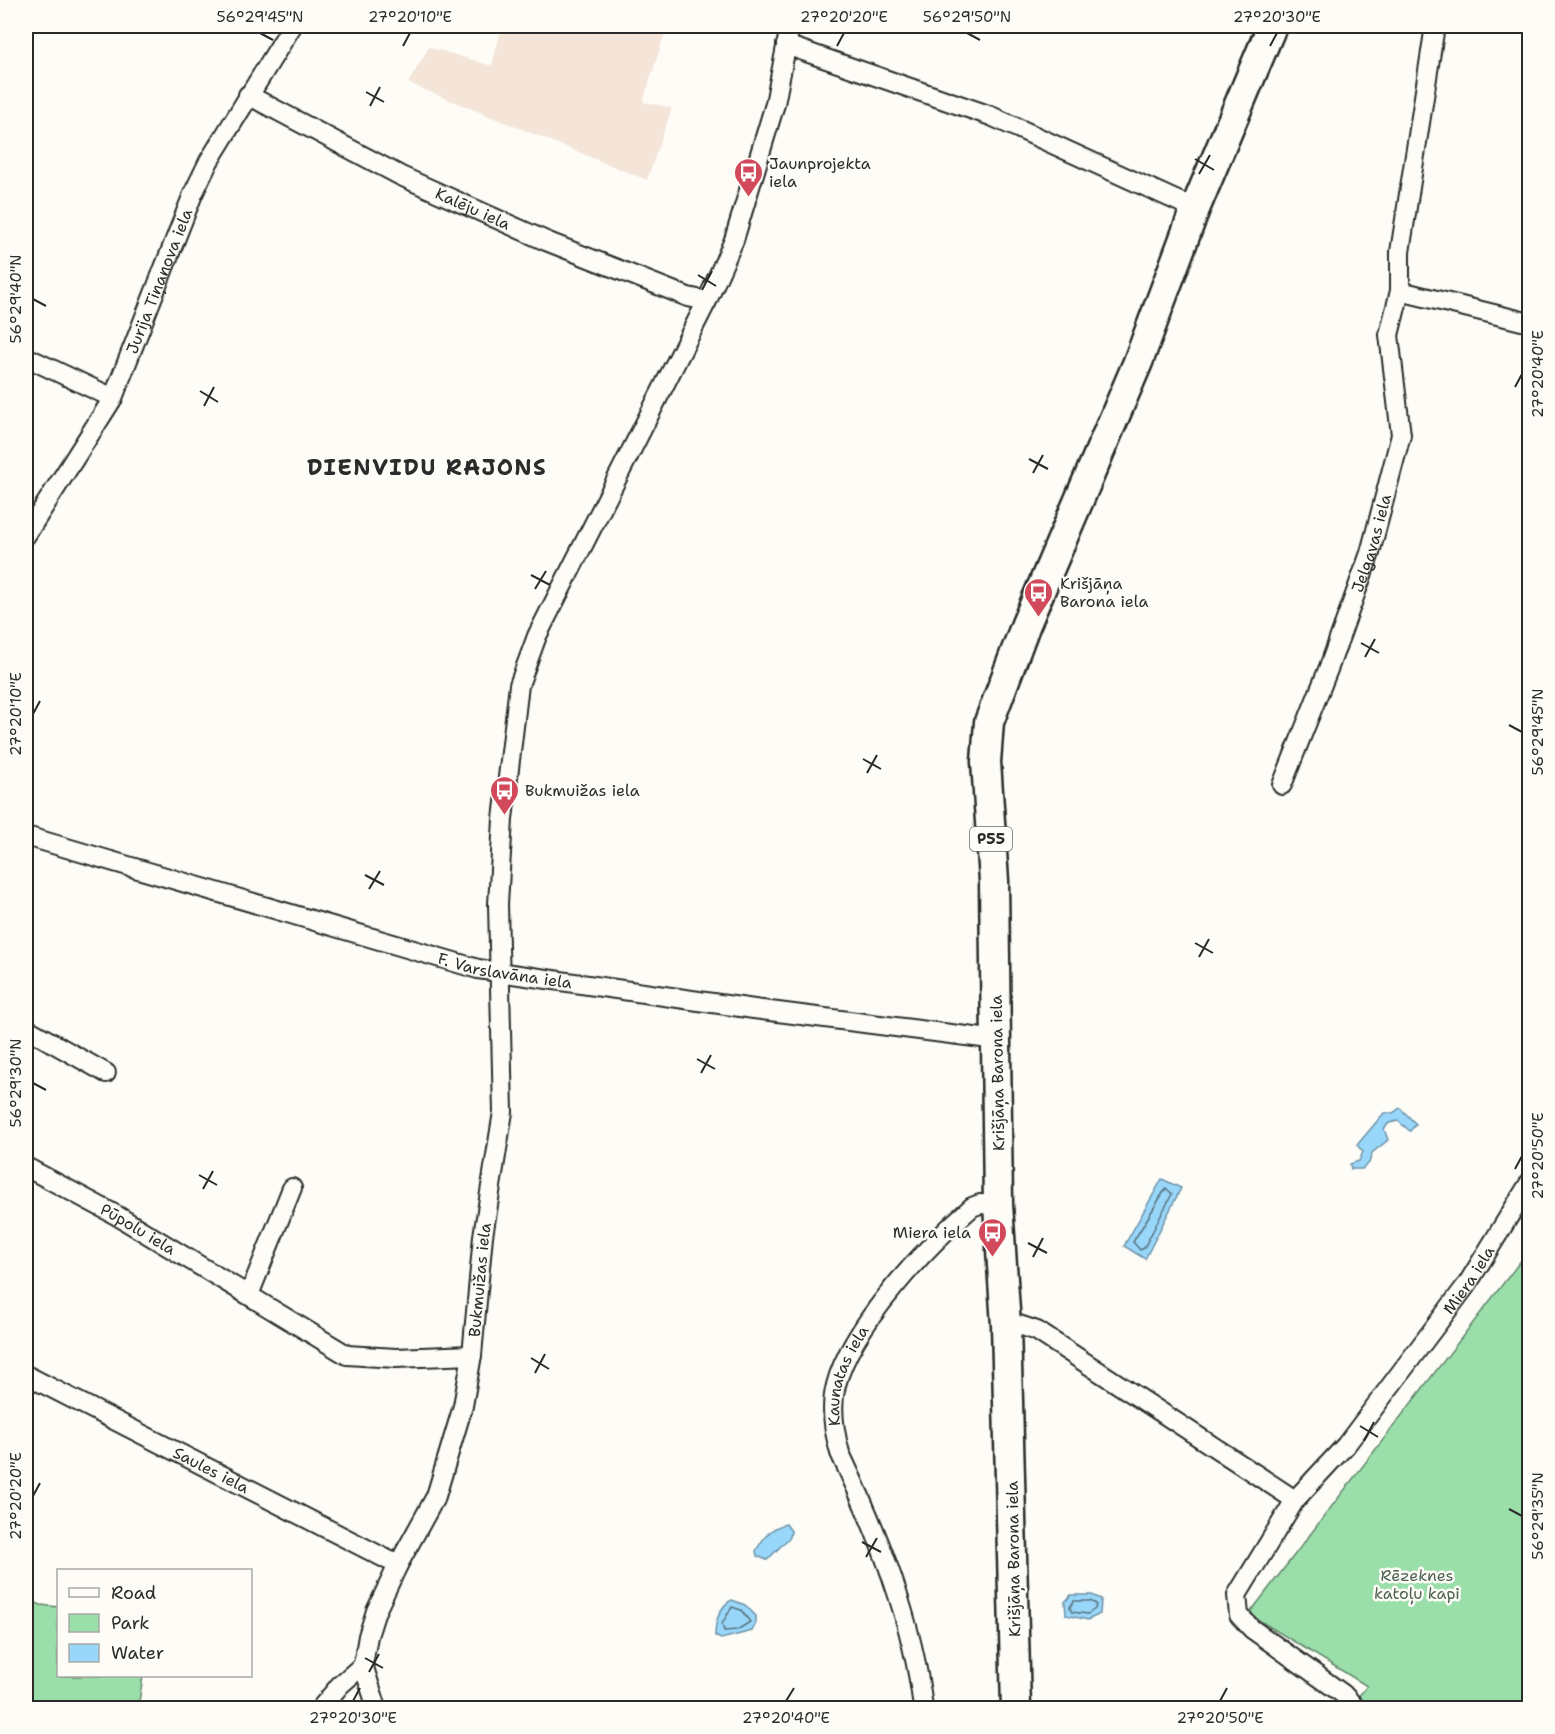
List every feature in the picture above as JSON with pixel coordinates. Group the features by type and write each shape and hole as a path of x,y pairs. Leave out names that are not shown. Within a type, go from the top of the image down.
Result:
{"main road":[{"name":"Krišjāņa Barona iela","path":"1016,1708 1006,1325 998,1205 998,1040 994,880 987,772 987,735 990,715 1026,624 1138,362 1195,209 1272,26"}],"street":[{"name":"Jurija Tiņanova iela","path":"26,535 113,398 193,194 209,161 248,94 292,26"},
{"name":"Bukmuižas iela","path":"377,1708 363,1665 368,1636 376,1611 398,1565 436,1496 463,1406 472,1355 483,1236 503,1112 498,904 503,819 519,685 537,636 707,301 734,240 775,104 790,26"},
{"name":"Jelgavas iela","path":"1282,785 1329,667 1370,553 1401,435 1389,335 1400,291 1400,252 1435,26"},
{"path":"786,45 991,116 1195,209"},
{"name":"Kalēju iela","path":"248,94 401,176 546,241 688,297 707,301"},
{"path":"1400,291 1530,323"},
{"path":"26,357 113,398"},
{"name":"F. Varslavāna iela","path":"26,836 499,973 998,1040"},
{"path":"26,1029 106,1073"},
{"name":"Pūpolu iela","path":"26,1167 116,1215 347,1355 396,1358 472,1355"},
{"name":"Miera iela","path":"1356,1708 1343,1694 1252,1629 1239,1615 1237,1595 1295,1500 1346,1444 1468,1283 1530,1182"},
{"path":"249,1295 292,1188"},
{"name":"Kaunatas iela","path":"923,1708 919,1669 884,1554 835,1436 834,1394 850,1348 899,1282 972,1207 980,1204 998,1205"},
{"path":"1006,1325 1019,1325 1037,1331 1295,1500"},
{"name":"Saules iela","path":"26,1375 398,1565"},
{"path":"321,1708 340,1685 363,1665"}],"shaded area":[{"path":"502,26 667,26 643,102 672,108 647,180 408,83 429,47 492,66"}],"green space":[{"name":"Rēzeknes katoļu kapi","path":"1529,1250 1529,1708 1349,1708 1367,1686 1249,1614"},
{"path":"26,1599 41,1605 57,1607 57,1677 143,1677 138,1708 26,1708"}],"water":[{"path":"1400,1108 1416,1124 1410,1131 1398,1121 1389,1123 1384,1129 1388,1140 1372,1153 1369,1163 1362,1169 1351,1169 1350,1164 1359,1161 1363,1152 1357,1145 1384,1113 1393,1113"},
{"path":"1162,1179 1181,1188 1145,1259 1124,1246"},
{"path":"786,1524 791,1531 790,1537 767,1560 757,1556 756,1551 768,1534"},
{"path":"1071,1595 1092,1595 1101,1599 1100,1614 1088,1620 1066,1615 1065,1602"},
{"path":"732,1600 745,1605 756,1616 756,1623 752,1631 721,1639 715,1636 717,1620 724,1606"}],"place":[{"name":"Jaunprojekta iela","path":"748,198"},
{"name":"Krišjāņa Barona iela","path":"1039,618"},
{"name":"Bukmuižas iela","path":"504,816"},
{"name":"Miera iela","path":"992,1258"}],"district":[{"name":"DIENVIDU RAJONS","path":"427,467"}]}
